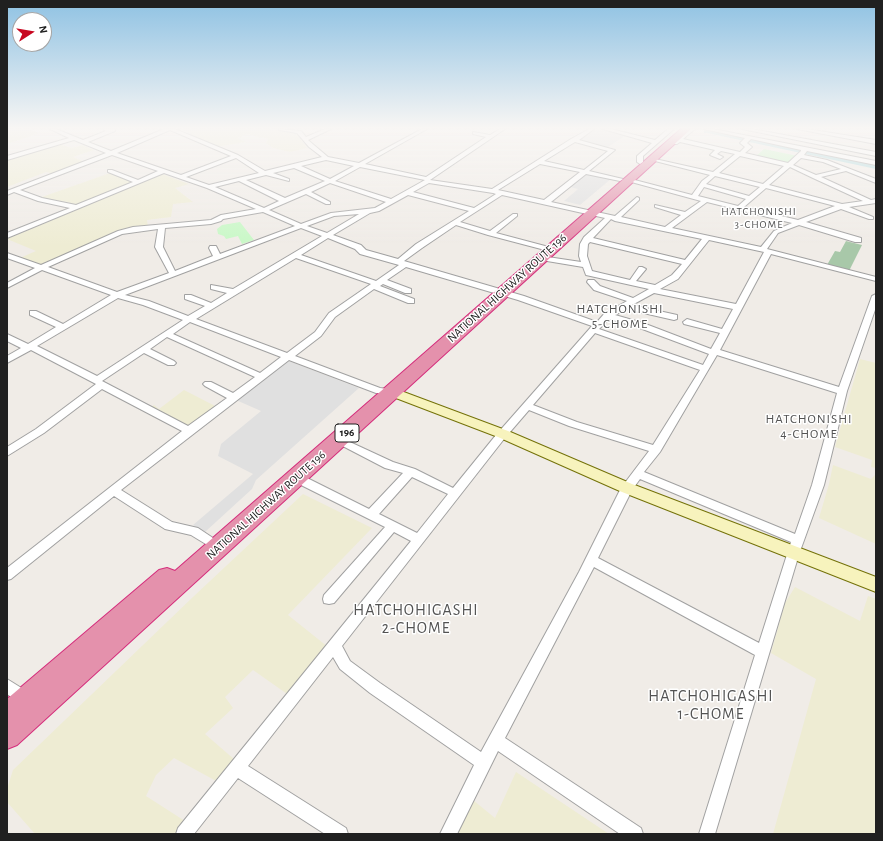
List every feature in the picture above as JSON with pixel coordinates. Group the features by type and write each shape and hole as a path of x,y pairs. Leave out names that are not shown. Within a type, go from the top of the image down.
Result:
{"highway":[{"name":"NATIONAL HIGHWAY ROUTE 196","path":"7,716 209,541 386,391 624,180 640,168"},
{"name":"NATIONAL HIGHWAY ROUTE 196","path":"7,736 339,440 386,391"}],"street":[{"path":"7,193 71,168"},
{"path":"156,168 209,187 301,226 358,247 362,252 399,262 447,278 498,291 705,369"},
{"path":"181,177 204,168"},
{"path":"257,168 287,180"},
{"path":"209,187 280,168"},
{"path":"301,168 330,181 393,202"},
{"path":"7,286 41,268 120,232 162,226 211,222 219,220 221,217 264,210 330,181 350,168"},
{"path":"376,168 428,180 493,191 587,213 766,251 876,279"},
{"path":"7,360 117,295 333,214 377,210 409,193 445,168"},
{"path":"493,191 528,168"},
{"path":"567,168 624,180 797,222 858,240"},
{"path":"545,203 590,168"},
{"path":"697,168 841,206 871,218"},
{"path":"694,197 702,185 722,168"},
{"path":"739,208 785,168"},
{"path":"796,168 872,201"},
{"path":"843,168 876,181"},
{"path":"815,177 843,168"},
{"path":"110,171 139,182"},
{"path":"7,236 164,171"},
{"path":"735,179 744,172"},
{"path":"239,179 285,201"},
{"path":"702,185 750,198"},
{"path":"14,190 40,200 77,207"},
{"path":"307,192 328,202"},
{"path":"409,193 475,210"},
{"path":"399,262 501,193"},
{"path":"637,199 587,239 584,244 583,256 588,273 738,307"},
{"path":"793,199 833,209"},
{"path":"666,229 706,200"},
{"path":"448,834 628,488 656,449 705,369 776,232 797,222 841,206 872,201"},
{"path":"657,206 686,214"},
{"path":"7,452 40,431 99,382 144,349 188,320 370,210"},
{"path":"490,234 515,215"},
{"path":"455,223 541,253 586,265"},
{"path":"162,226 159,247 173,274"},
{"path":"184,834 455,493 503,434 596,327 607,316 675,277 707,238"},
{"path":"587,239 686,263"},
{"path":"213,248 218,258"},
{"path":"7,255 117,295 146,303 288,358 386,391 503,434 628,488 795,547"},
{"path":"294,255 379,284 408,291"},
{"path":"7,575 189,431 318,334 332,315 379,284 404,265 399,262"},
{"path":"632,283 642,269"},
{"path":"591,282 597,288 629,303 674,317"},
{"path":"379,284 411,301"},
{"path":"214,287 234,292"},
{"path":"707,834 795,547 818,485 842,391 876,296"},
{"path":"188,297 212,306"},
{"path":"33,313 63,327"},
{"path":"607,316 640,325 714,352 842,391"},
{"path":"687,322 725,332"},
{"path":"167,334 262,377"},
{"path":"7,337 99,382 189,431"},
{"path":"144,349 171,363"},
{"path":"208,384 234,398"},
{"path":"527,406 573,424 656,449"},
{"path":"339,440 389,465 411,472 455,493"},
{"path":"371,516 411,472"},
{"path":"638,474 876,585"},
{"path":"297,478 418,539"},
{"path":"113,490 169,526 194,531 209,541"},
{"path":"328,599 393,526"},
{"path":"591,560 763,652"},
{"path":"334,645 345,665 375,688 484,763"},
{"path":"7,686 26,699"},
{"path":"496,740 635,834"},
{"path":"237,768 340,834"}],"shaded area":[{"path":"7,168 69,168 55,174 46,172 7,187"},
{"path":"110,173 134,183 77,206 68,202 39,198"},
{"path":"162,174 189,184 175,188 193,202 173,204 171,217 147,220 148,227 131,228 41,267 20,258 36,251 7,239"},
{"path":"585,174 611,179 580,205 564,201 578,189 570,187"},
{"path":"860,359 876,363 876,468 871,467 872,460 835,447"},
{"path":"289,361 359,388 256,480 252,489 205,532 193,525 253,474 218,456 221,444 261,411 236,400"},
{"path":"184,390 217,407 191,427 149,409 154,405 159,409"},
{"path":"833,465 871,479 876,474 876,544 819,518"},
{"path":"303,494 372,528 288,615 328,647 290,696 253,670 225,697 233,708 205,734 235,760 218,782 174,758 156,775 146,796 188,823 179,834 35,834 7,802 7,789 13,770 194,596"},
{"path":"795,587 860,621 868,596 876,599 876,834 773,834 816,679 771,653 785,603"},
{"path":"516,772 609,834 457,834 473,800 495,818"}],"green space":[{"path":"240,222 254,240 242,244 238,236 226,239 224,236 218,234 217,229 222,225"},
{"path":"846,241 862,245 849,271 827,265 835,251 840,252"}],"district":[{"name":"HATCHONISHI 3-CHOME","path":"759,218"},
{"name":"HATCHONISHI 5-CHOME","path":"620,316"},
{"name":"HATCHONISHI 4-CHOME","path":"809,426"},
{"name":"HATCHOHIGASHI 2-CHOME","path":"416,619"},
{"name":"HATCHOHIGASHI 1-CHOME","path":"711,705"}]}
